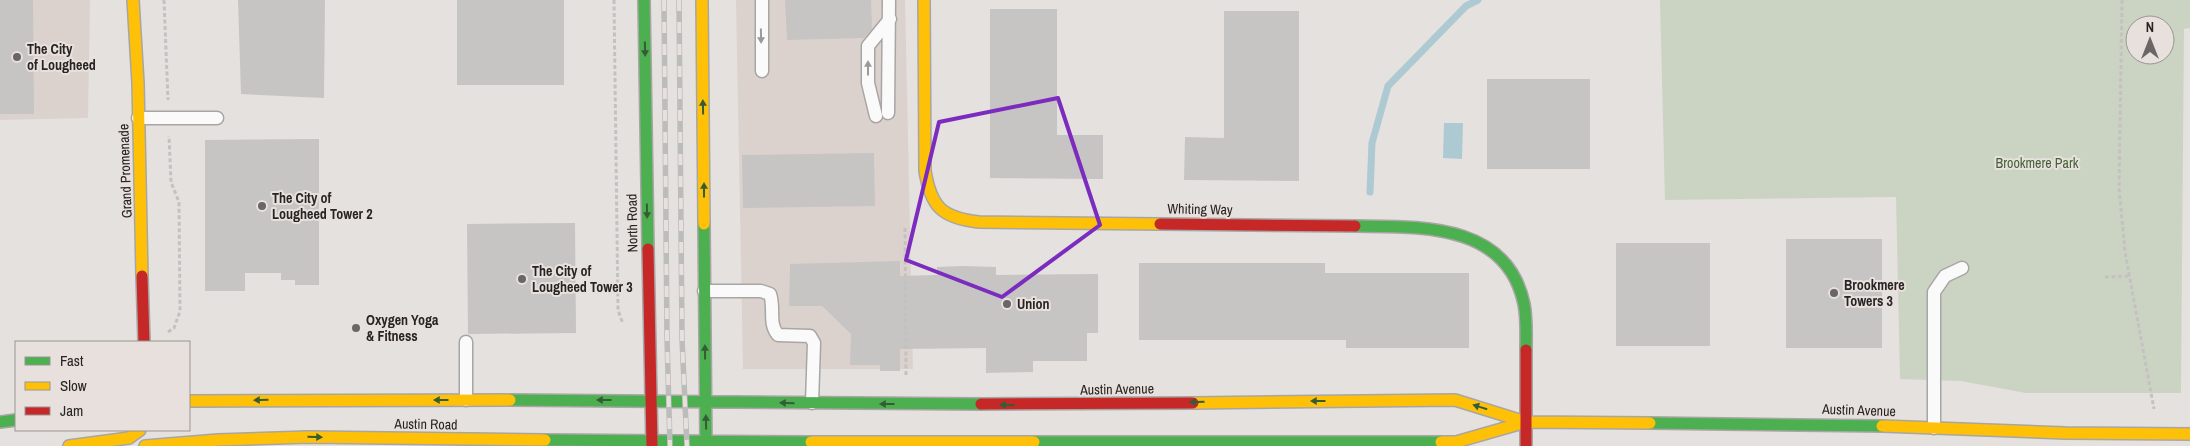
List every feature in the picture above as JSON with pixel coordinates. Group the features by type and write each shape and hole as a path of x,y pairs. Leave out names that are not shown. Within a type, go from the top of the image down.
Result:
{"main road":[{"name":"Grand Promenade","path":"134,0 144,341"},
{"name":"North Road","path":"644,0 652,444"},
{"path":"702,0 706,444"},
{"name":"Whiting Way","path":"924,0 925,171 929,195 934,204 945,214 962,221 978,222 1423,227 1445,229 1462,234 1476,240 1502,262 1520,291 1525,313 1527,376 1526,446"},
{"name":"Austin Avenue","path":"706,401 1056,410 1455,400 1526,422"},
{"name":"Austin Road","path":"190,401 706,401"},
{"path":"0,422 15,420"},
{"name":"Austin Avenue","path":"706,444 1056,441 1456,442 1526,422 1833,424 2190,434"},
{"path":"69,446 129,438 139,431"},
{"name":"Austin Road","path":"145,446 218,440 308,437 446,442 706,444"}],"lane":[{"path":"762,0 762,72"},
{"path":"889,0 890,19 882,114 868,83 868,46 890,19"},
{"path":"138,118 217,118"},
{"path":"1934,428 1934,292 1945,276 1962,268"},
{"path":"704,291 761,291 770,294 773,330 778,335 810,336 814,343 812,403"},
{"path":"466,342 466,400"}],"path":[{"path":"164,0 167,83"},
{"path":"614,0 616,134"},
{"path":"2122,0 2119,188 2130,276 2158,434"},
{"path":"166,333 174,328 180,311 179,202 171,182 169,151"},
{"path":"905,228 906,375"},
{"path":"2104,277 2130,276"}],"highlighted area":[{"path":"1058,98 1100,225 1002,297 906,260 939,122"}],"shaded area":[{"path":"0,0 90,0 88,118 0,120"},
{"path":"736,0 905,0 913,369 743,369"}],"green space":[{"name":"Brookmere Park","path":"1660,0 2190,0 2190,28 2184,29 2181,393 2026,393 1961,381 1900,379 1896,197 1665,200"}],"water":[{"path":"1444,123 1463,123 1462,159 1443,158"}],"building":[{"name":"The City of Lougheed","path":"0,0 33,0 34,114 0,114"},
{"path":"238,0 325,0 324,98 241,94"},
{"path":"457,0 564,0 564,85 457,85"},
{"path":"785,0 871,0 872,29 864,38 787,40"},
{"path":"990,9 1057,9 1057,135 1103,135 1103,179 990,178"},
{"path":"1224,11 1299,11 1299,181 1184,180 1185,137 1224,138"},
{"path":"1487,79 1590,79 1590,169 1487,169"},
{"name":"The City of Lougheed Tower 2","path":"319,139 319,285 295,285 295,280 281,280 281,273 245,273 245,291 205,291 205,140"},
{"path":"874,153 875,206 743,208 742,155"},
{"name":"The City of Lougheed Tower 3","path":"575,223 576,333 468,334 467,224"},
{"name":"Brookmere Towers 3","path":"1786,239 1882,239 1882,348 1786,348"},
{"path":"1616,243 1710,243 1710,346 1616,346"},
{"name":"Union","path":"900,261 900,276 937,275 937,267 962,266 996,267 996,275 1098,274 1098,333 1087,333 1087,361 1033,361 1033,372 986,373 986,348 900,349 900,371 880,371 880,365 850,365 851,334 822,306 789,306 790,264"},
{"path":"1139,263 1325,263 1325,273 1469,273 1469,348 1346,348 1346,340 1139,340"}],"waterway":[{"path":"1370,192 1372,143 1388,86 1466,6 1478,0"}],"railway":[{"path":"664,0 667,338 670,446"},
{"path":"679,0 682,339 687,446"}],"traffic: fast":[{"path":"644,0 648,249"},
{"path":"704,224 706,446"},
{"path":"1355,226 1432,229 1457,235 1480,244 1499,257 1514,277 1524,304 1526,350"},
{"path":"510,400 981,404"},
{"path":"0,422 15,420"},
{"path":"1650,423 1882,426"},
{"path":"545,440 811,442"},
{"path":"1034,442 1441,442"}],"traffic: slow":[{"path":"133,0 138,83 142,276"},
{"path":"702,0 704,224"},
{"path":"924,0 925,171 931,194 940,208 947,214 979,222 1160,224"},
{"path":"190,401 510,400"},
{"path":"1193,403 1455,400 1526,422"},
{"path":"1441,442 1456,442 1526,422 1650,423"},
{"path":"1882,426 2065,433 2190,434"},
{"path":"69,446 129,438 139,431"},
{"path":"145,446 218,440 308,437 545,440"},
{"path":"811,442 1034,442"}],"traffic: jam":[{"path":"1160,224 1355,226"},
{"path":"648,249 652,446"},
{"path":"142,276 144,341"},
{"path":"1526,350 1526,446"},
{"path":"981,404 1193,403"}],"place":[{"name":"The City of Lougheed","path":"17,57"},
{"name":"The City of Lougheed Tower 2","path":"262,206"},
{"name":"The City of Lougheed Tower 3","path":"522,279"},
{"name":"Brookmere Towers 3","path":"1834,293"},
{"name":"Union","path":"1007,304"},
{"name":"Oxygen Yoga & Fitness","path":"356,328"}]}
